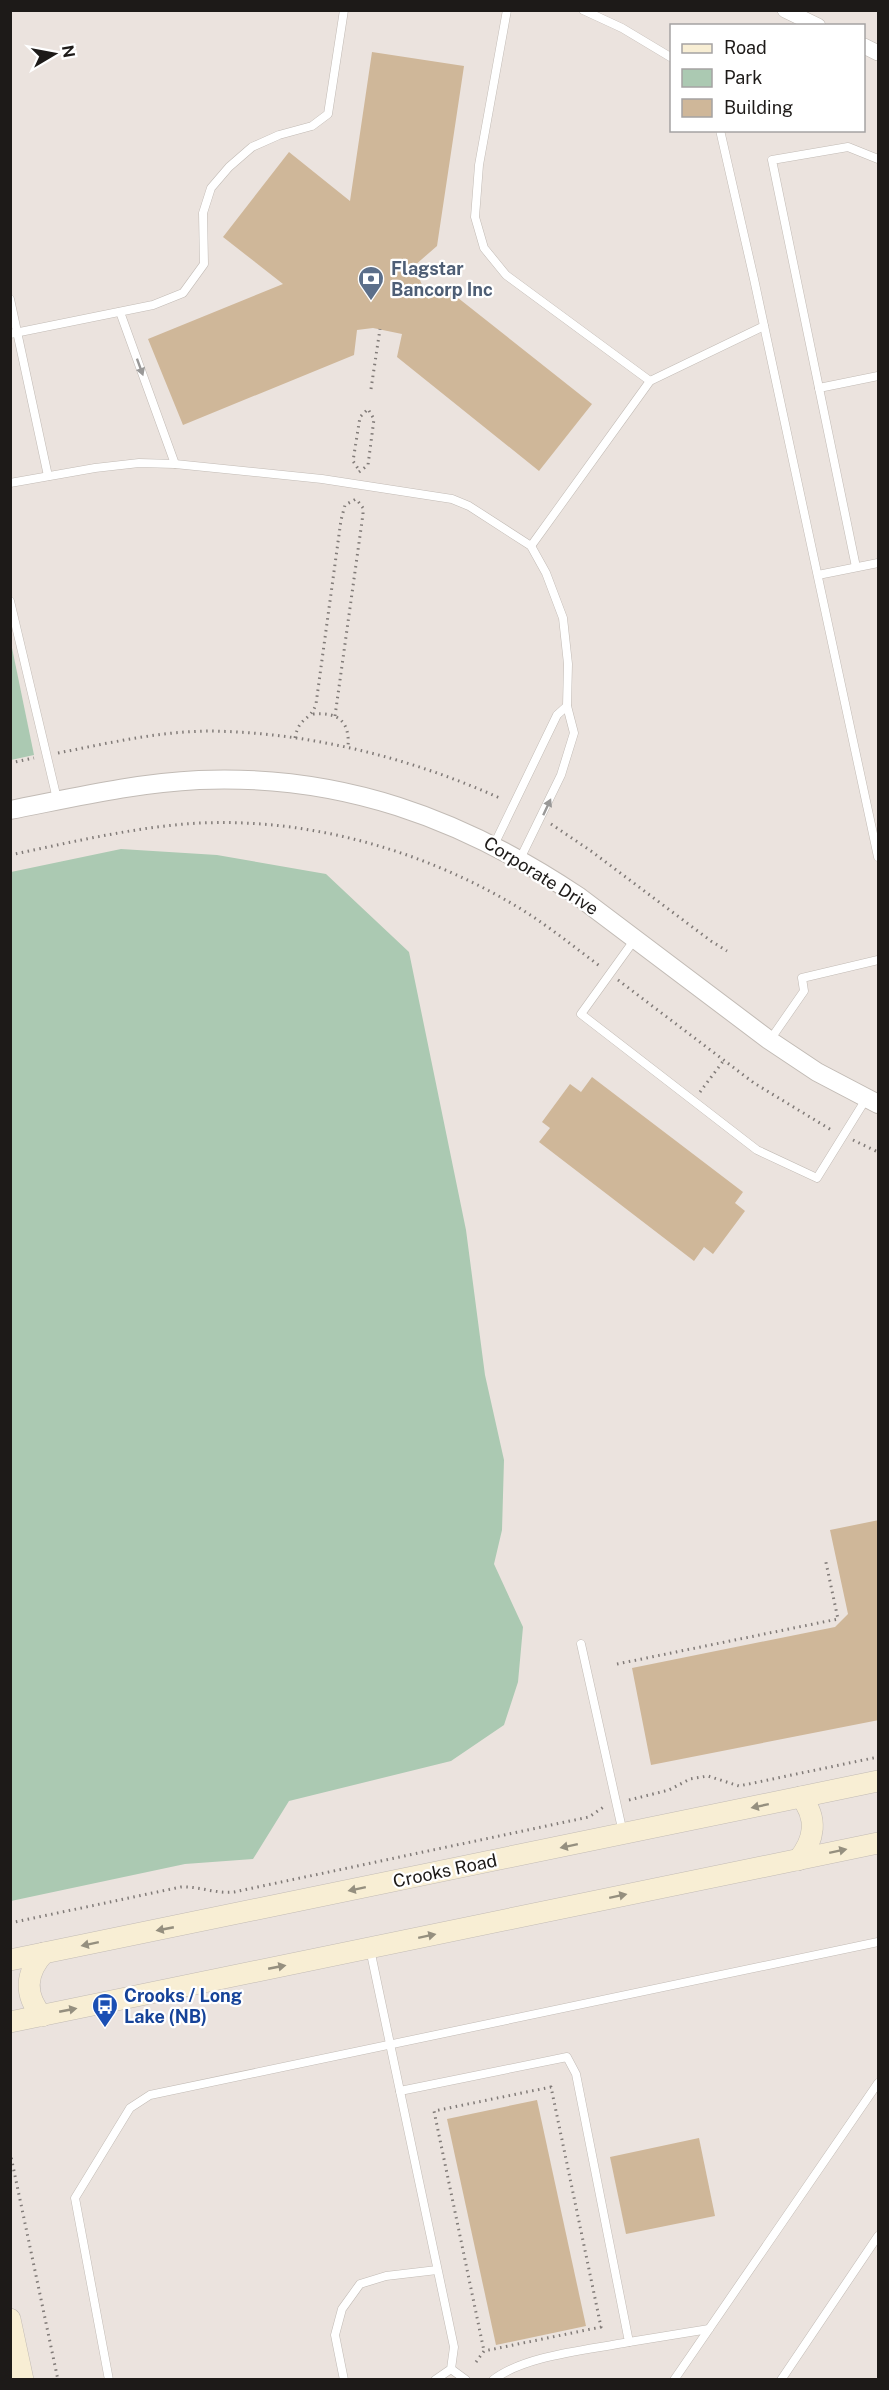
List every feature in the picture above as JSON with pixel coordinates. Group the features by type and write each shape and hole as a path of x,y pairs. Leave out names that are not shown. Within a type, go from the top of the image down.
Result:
{"main road":[{"name":"Crooks Road","path":"10,1960 879,1781"},
{"path":"798,1860 810,1841 813,1822 811,1813 801,1797"},
{"path":"10,2022 879,1843"},
{"path":"42,2016 30,2000 28,1981 31,1970 44,1953"},
{"path":"10,2319 23,2379"}],"street":[{"path":"785,10 814,24"},
{"path":"865,46 879,53"},
{"name":"Corporate Drive","path":"10,810 177,782 227,780 286,783 345,793 384,802 436,819 520,859 578,896 769,1040 817,1072 872,1101"}],"lane":[{"path":"15,333 153,305 183,293 204,264 203,213 211,188 229,167 252,147 279,135 312,126 328,114 344,10"},
{"path":"507,10 478,165 475,217 484,248 506,275 650,381"},
{"path":"583,10 622,28 670,57"},
{"path":"720,132 879,857"},
{"path":"856,567 772,160 848,147 879,159"},
{"path":"10,298 15,333 48,476"},
{"path":"120,312 175,464"},
{"path":"531,546 650,381 764,326"},
{"path":"819,388 879,376"},
{"path":"10,483 139,463 175,464 322,479 452,499 469,506 531,546 546,573 562,618 568,664 567,706 574,733 568,755 541,819 520,859"},
{"path":"818,575 879,563"},
{"path":"10,601 57,801"},
{"path":"494,845 557,715 567,706"},
{"path":"635,939 581,1014 757,1150 817,1178 872,1101"},
{"path":"769,1040 804,991 801,978 879,960"},
{"path":"581,1644 624,1834"},
{"path":"109,2379 75,2198 130,2108 150,2095 879,1942"},
{"path":"370,1947 454,2347 451,2369"},
{"path":"400,2091 567,2057 576,2074 629,2342"},
{"path":"674,2379 879,2083"},
{"path":"781,2379 879,2236"},
{"path":"344,2379 335,2335 342,2310 360,2284 386,2276 437,2270"},
{"path":"493,2379 502,2372 525,2363 629,2342 709,2330"},
{"path":"435,2379 451,2369"},
{"path":"451,2369 466,2379"}],"path":[{"path":"371,389 380,329"},
{"path":"368,409 374,419 368,465 359,472 353,461 360,417 368,409"},
{"path":"313,714 341,520 345,505 356,499 363,508 363,514 335,716"},
{"path":"295,738 300,723 313,714 325,713 335,716 346,727 348,747"},
{"path":"60,753 123,740 211,731 295,738 348,747 422,767 505,800"},
{"path":"10,763 34,758"},
{"path":"10,855 130,831 186,824 269,825 329,835 389,849 465,879 517,907 597,964"},
{"path":"551,824 727,951"},
{"path":"619,981 780,1100 832,1131"},
{"path":"699,1093 724,1060"},
{"path":"856,1142 879,1152"},
{"path":"617,1665 838,1619 825,1558"},
{"path":"632,1799 669,1790 699,1777 716,1777 739,1786 879,1757"},
{"path":"10,1923 181,1887 190,1886 224,1893 234,1892 589,1817 607,1805"},
{"path":"476,2362 484,2351 601,2327 551,2087 434,2110 484,2351"},
{"path":"10,2152 58,2379"}],"green space":[{"path":"11,643 34,755 10,760"},
{"path":"121,849 217,855 326,874 409,952 466,1230 485,1375 504,1460 502,1530 494,1564 523,1627 518,1682 504,1725 451,1761 289,1801 253,1859 185,1864 11,1901 11,872"}],"building":[{"path":"372,52 464,66 437,246 414,266 428,299 448,290 592,404 539,471 397,357 402,334 373,328 357,330 354,355 183,425 148,339 283,284 223,237 289,152 350,201"},
{"path":"592,1077 743,1192 735,1203 745,1211 713,1254 704,1247 694,1261 539,1142 550,1128 542,1122 570,1084 581,1092"},
{"path":"879,1520 879,1720 651,1765 632,1668 835,1627 848,1614 830,1530"},
{"path":"537,2100 586,2326 496,2345 447,2119"},
{"path":"699,2138 715,2216 626,2234 610,2157"}],"place":[{"name":"Flagstar Bancorp Inc","path":"371,302"},
{"name":"Crooks / Long Lake (NB)","path":"105,2029"}]}
